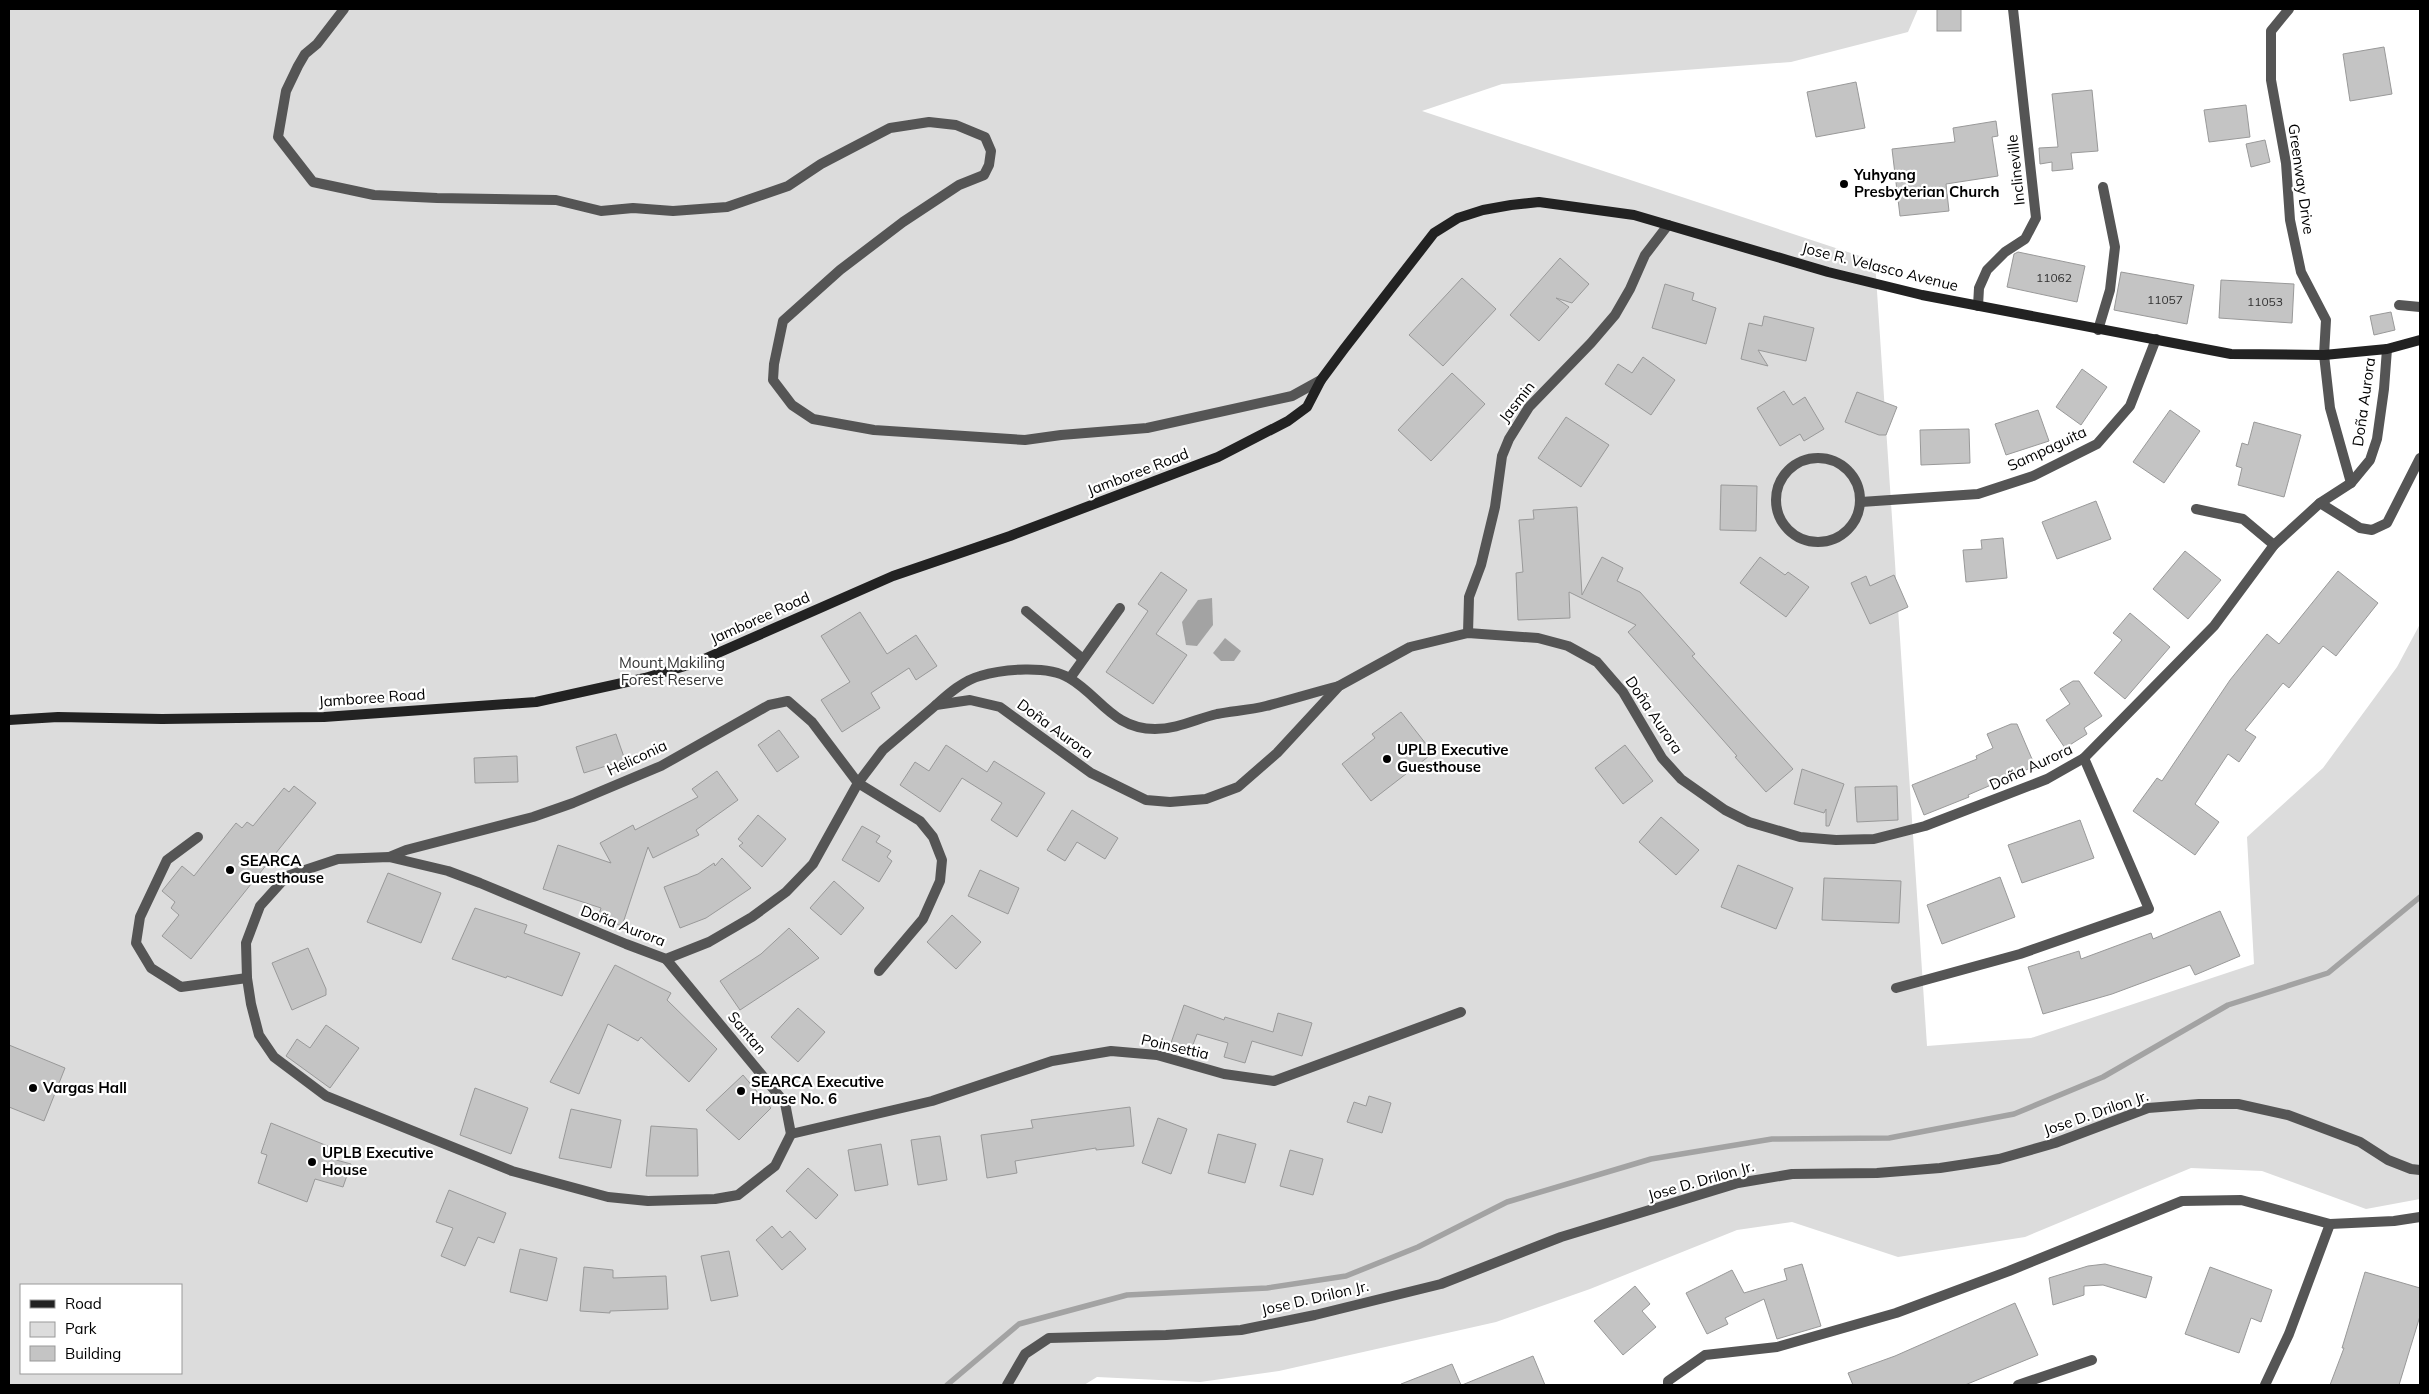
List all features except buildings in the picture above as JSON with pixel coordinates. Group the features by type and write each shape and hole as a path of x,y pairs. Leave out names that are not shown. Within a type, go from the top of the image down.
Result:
{"main road":[{"name":"Jose R. Velasco Avenue","path":"1377,307 1434,234 1458,218 1483,210 1539,202 1634,215 1828,272 1922,295 2231,354 2324,355 2386,349 2420,340"},
{"name":"Jamboree Road","path":"9,720 58,717 162,719 324,717 536,702 645,678 695,663 893,576 1073,513 1218,457 1288,421 1307,407 1321,380 1377,307"}],"street":[{"path":"344,9 318,44 305,54 298,66 286,91 278,137 313,182 366,193 437,198 556,200 602,211 633,208 702,210 726,207 788,186 822,164 890,128 929,122 956,124 985,137 991,151 989,165 984,175 959,185 903,222 840,270 783,321 774,364 773,380 792,405 813,419 874,430 1025,440 1061,434 1147,428 1292,396 1321,380"},
{"name":"Inclineville","path":"1978,306 1979,288 1987,270 2006,252 2025,239 2036,218 2014,9"},
{"name":"Greenway Drive","path":"2289,9 2271,31 2271,80 2286,163 2290,220 2301,272 2326,320 2324,355"},
{"path":"2098,330 2110,290 2115,247 2104,187"},
{"name":"Jasmin","path":"1468,633 1469,597 1482,566 1495,507 1502,456 1509,439 1529,407 1591,343 1615,315 1645,255 1668,225"},
{"path":"2399,305 2420,307"},
{"name":"Sampaguita","path":"1861,502 1978,494 2033,476 2097,444 2130,406 2156,339"},
{"name":"Doña Aurora","path":"791,1134 776,1166 738,1194 715,1199 648,1200 608,1198 512,1171 326,1096 274,1057 259,1035 247,978 246,943 260,906 287,876 338,859 389,857 448,871 626,944 666,958 709,942 752,917 786,892 813,864 858,783 883,750 936,705 970,700 1000,707 1091,773 1146,800 1170,802 1206,799 1238,788 1277,753 1339,686 1410,647 1468,633 1538,638 1568,646 1597,662 1623,692 1662,758 1681,779 1725,810 1749,822 1800,837 1874,839 1925,826 2047,779 2084,758 2214,626 2274,545 2320,503 2351,483 2370,460 2377,439 2384,389 2386,349"},
{"name":"Doña Aurora","path":"2324,355 2330,408 2351,483"},
{"path":"1812,458 1836,462 1847,469 1859,490 1861,502 1859,514 1846,533 1836,539 1818,542 1801,539 1791,532 1783,524 1776,501 1782,478 1801,462 1812,458"},
{"path":"2320,503 2360,528 2372,530 2387,523 2420,458"},
{"path":"2196,509 2243,519 2274,545"},
{"path":"1070,678 1120,608"},
{"path":"1026,611 1083,659"},
{"path":"936,705 952,691 979,676 1016,670 1053,672 1070,678 1115,718 1132,725 1154,729 1174,727 1218,714 1265,706 1339,686"},
{"name":"Heliconia","path":"389,857 406,850 533,817 573,803 661,766 769,705 788,701 812,722 858,783"},
{"path":"1896,988 2020,954 2150,909 2084,758"},
{"path":"858,783 920,821 933,837 942,860 940,881 923,918 879,971"},
{"path":"198,837 167,860 140,917 136,943 151,968 181,987 247,978"},
{"name":"Santan","path":"666,958 785,1102 791,1134"},
{"name":"Poinsettia","path":"791,1134 932,1101 1052,1061 1111,1051 1157,1055 1224,1074 1274,1081 1461,1012"},
{"name":"Jose D. Drilon Jr.","path":"1006,1385 1025,1354 1049,1338 1166,1335 1241,1330 1315,1316 1441,1284 1561,1237 1738,1183 1792,1174 1877,1173 1940,1168 1999,1159 2055,1143 2148,1108 2199,1104 2238,1104 2271,1112 2360,1142 2388,1160 2411,1169 2420,1170"},
{"path":"1668,1385 1668,1381 1705,1355 1777,1347 1896,1313 2009,1271 2182,1201 2242,1200 2330,1224 2394,1221 2420,1217"},
{"path":"2265,1385 2288,1334 2330,1224"},
{"path":"2018,1385 2092,1360"}],"green space":[{"name":"Mount Makiling Forest Reserve","path":"9,9 1918,9 1908,32 1791,62 1502,84 1422,111 1875,261 1927,1046 2031,1038 2254,964 2247,837 2323,768 2397,667 2420,624 2420,1199 2366,1209 2262,1171 2191,1168 2025,1237 1898,1257 1792,1222 1737,1230 1590,1289 1496,1322 1279,1371 1200,1382 1097,1377 1084,1385 9,1385"}],"shaded area":[{"path":"1212,598 1213,625 1197,646 1186,645 1182,622 1198,600"},
{"path":"1225,638 1241,651 1234,661 1221,661 1213,653"}],"waterway":[{"path":"947,1385 1019,1324 1127,1295 1267,1288 1346,1276 1418,1247 1507,1202 1651,1159 1772,1139 1889,1138 2014,1114 2103,1077 2228,1005 2328,973 2420,897"}],"place":[{"name":"Yuhyang Presbyterian Church","path":"1844,184"},
{"name":"UPLB Executive Guesthouse","path":"1387,759"},
{"name":"SEARCA Guesthouse","path":"230,870"},
{"name":"Vargas Hall","path":"33,1088"},
{"name":"SEARCA Executive House No. 6","path":"741,1091"},
{"name":"UPLB Executive House","path":"312,1162"}]}
